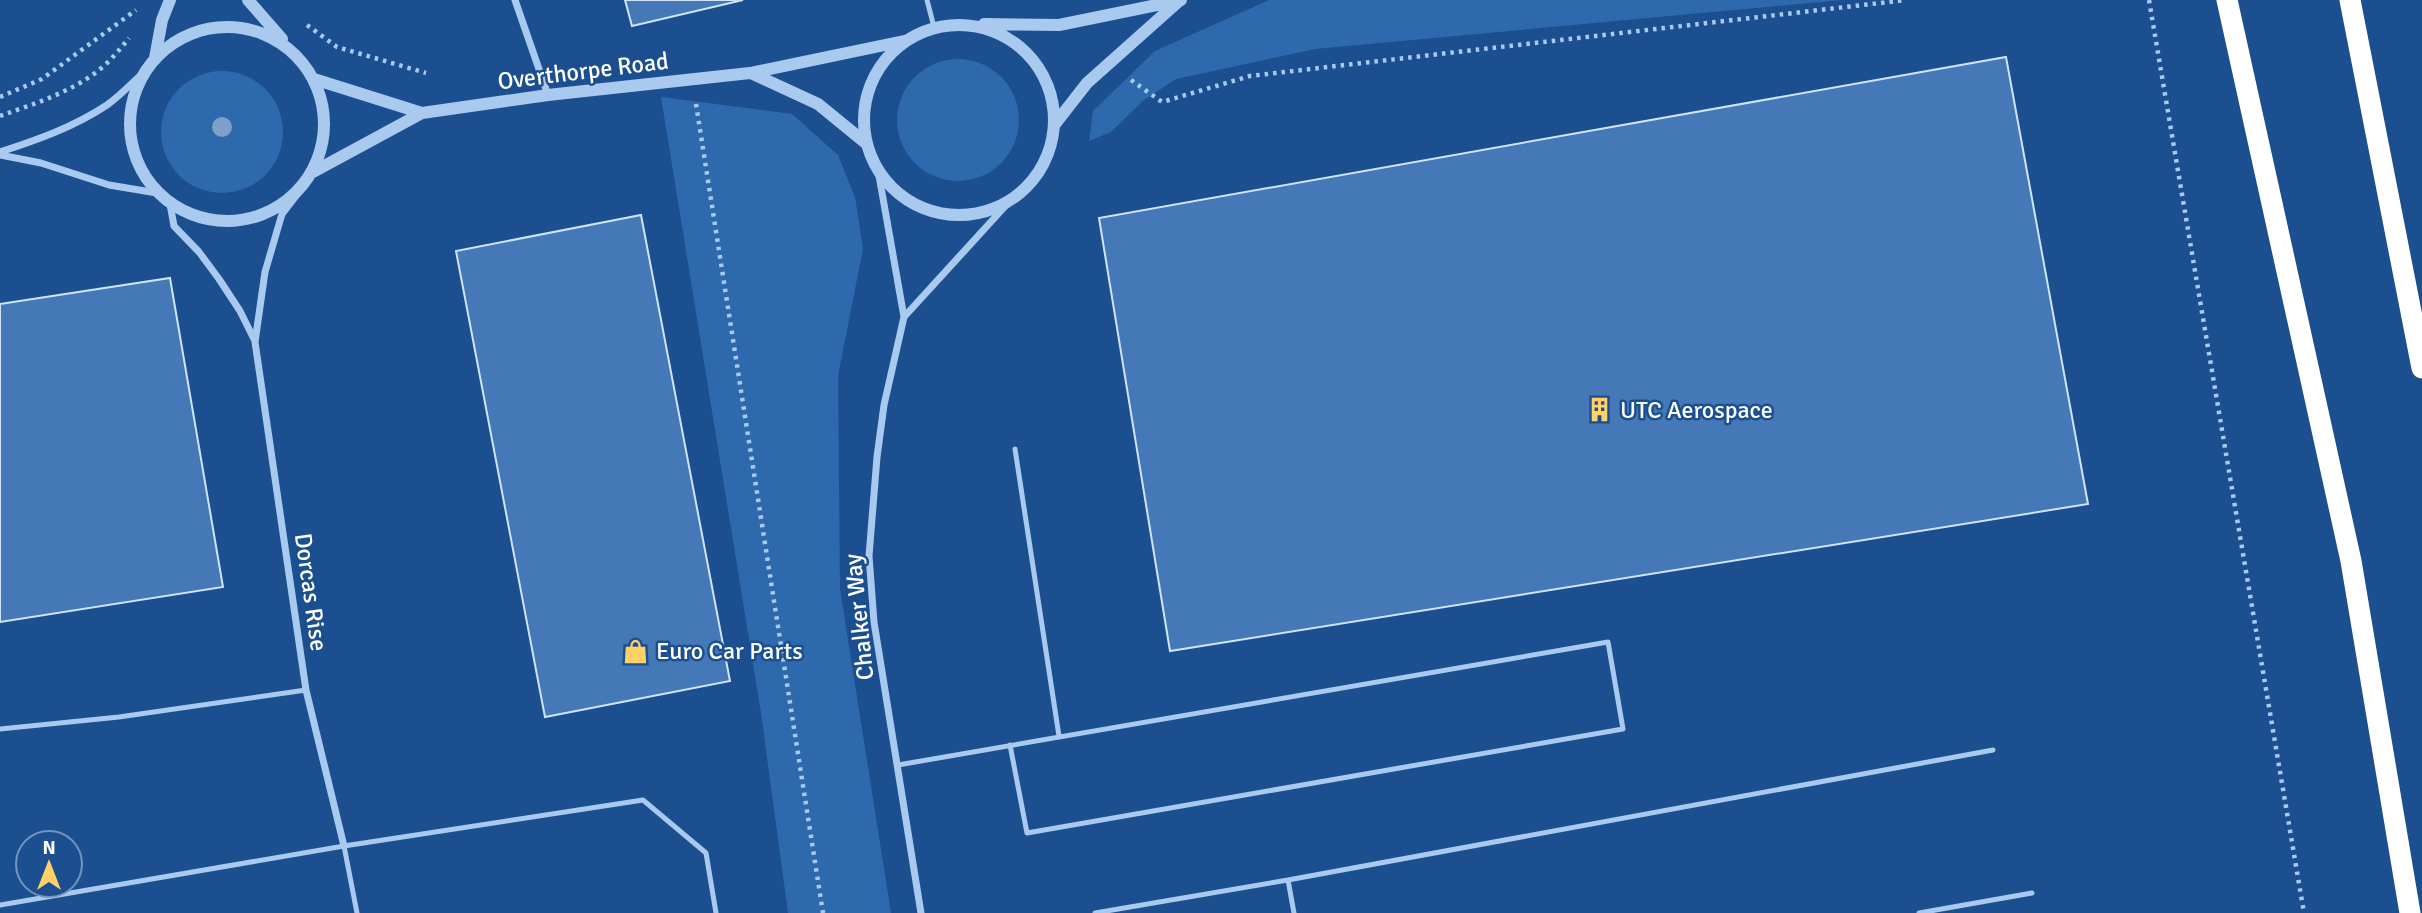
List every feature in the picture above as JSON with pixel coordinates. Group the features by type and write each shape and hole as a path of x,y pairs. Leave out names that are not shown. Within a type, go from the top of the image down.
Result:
{"highway":[{"path":"2227,0 2351,561 2410,913"},
{"path":"2350,0 2422,368"}],"street":[{"path":"155,58 170,0"},
{"path":"144,72 133,96 129,121 132,148 141,172 158,193 170,204 197,217 226,222 256,218 283,205 305,184 322,149 325,125 322,102 314,79 248,0"},
{"path":"515,0 548,95"},
{"path":"960,24 991,29 1018,43 1039,66 1052,93 1055,124 1049,155 1033,181 1009,202 981,213 951,215 923,208 897,192 878,170 867,144 864,115 869,86 883,61 904,41 934,27 960,24 1059,25 1180,0"},
{"path":"1055,124 1087,83 1180,0"},
{"path":"0,153 49,136 109,104 144,72 155,58 181,38 211,28 243,28 273,38 298,57"},
{"name":"Overthorpe Road","path":"313,172 422,113 548,95 750,73 904,41"},
{"path":"750,73 818,104 867,144"},
{"name":"Overthorpe Road","path":"314,79 422,113"},
{"path":"0,153 109,185 158,193"},
{"name":"Chalker Way","path":"878,170 904,317 884,405 869,556 874,622 921,913"},
{"name":"Dorcas Rise","path":"305,184 282,214 265,272 255,342 306,690 344,846"},
{"name":"Chalker Way","path":"904,317 1009,202"},
{"name":"Dorcas Rise","path":"170,204 174,226 199,252 219,279 240,311 255,342"}],"lane":[{"path":"927,0 934,27"},
{"path":"1015,449 1059,736"},
{"path":"898,765 1059,736 1608,642 1623,729 1027,833 1010,745"},
{"path":"0,729 119,717 306,690"},
{"path":"1095,913 1993,750"},
{"path":"0,905 344,846 643,800 706,853 716,913"},
{"path":"344,846 357,913"},
{"path":"1288,880 1294,913"},
{"path":"1919,913 2032,893"}],"path":[{"path":"1109,64 1162,102 1250,76 1906,0"},
{"path":"2149,0 2304,913"},
{"path":"0,97 42,79 138,9 135,22"},
{"path":"297,18 337,47 426,73"},
{"path":"0,116 44,101 78,83 106,64 133,34"},
{"path":"692,79 823,913"}],"shaded area":[{"path":"1269,0 1842,0 1315,49 1176,79 1144,100 1111,132 1089,141 1093,111 1155,51"},
{"path":"958,59 981,64 1001,77 1014,97 1019,120 1014,143 1001,163 981,176 958,181 935,176 915,163 902,143 897,120 902,97 915,77 935,64"},
{"path":"222,71 245,76 265,89 278,109 283,132 278,155 265,175 245,188 222,193 199,188 179,175 166,155 161,132 166,109 179,89 199,76"},
{"path":"661,97 792,114 838,155 855,197 863,249 838,376 840,589 891,913 788,913 761,713"}],"building":[{"path":"625,0 743,0 632,26"},
{"name":"UTC Aerospace","path":"2006,57 2088,504 1170,651 1099,218"},
{"path":"641,215 730,681 545,717 456,251"},
{"path":"170,278 223,587 0,622 0,304"}],"place":[{"name":"UTC Aerospace","path":"1600,410"},
{"name":"Euro Car Parts","path":"636,651"}]}
